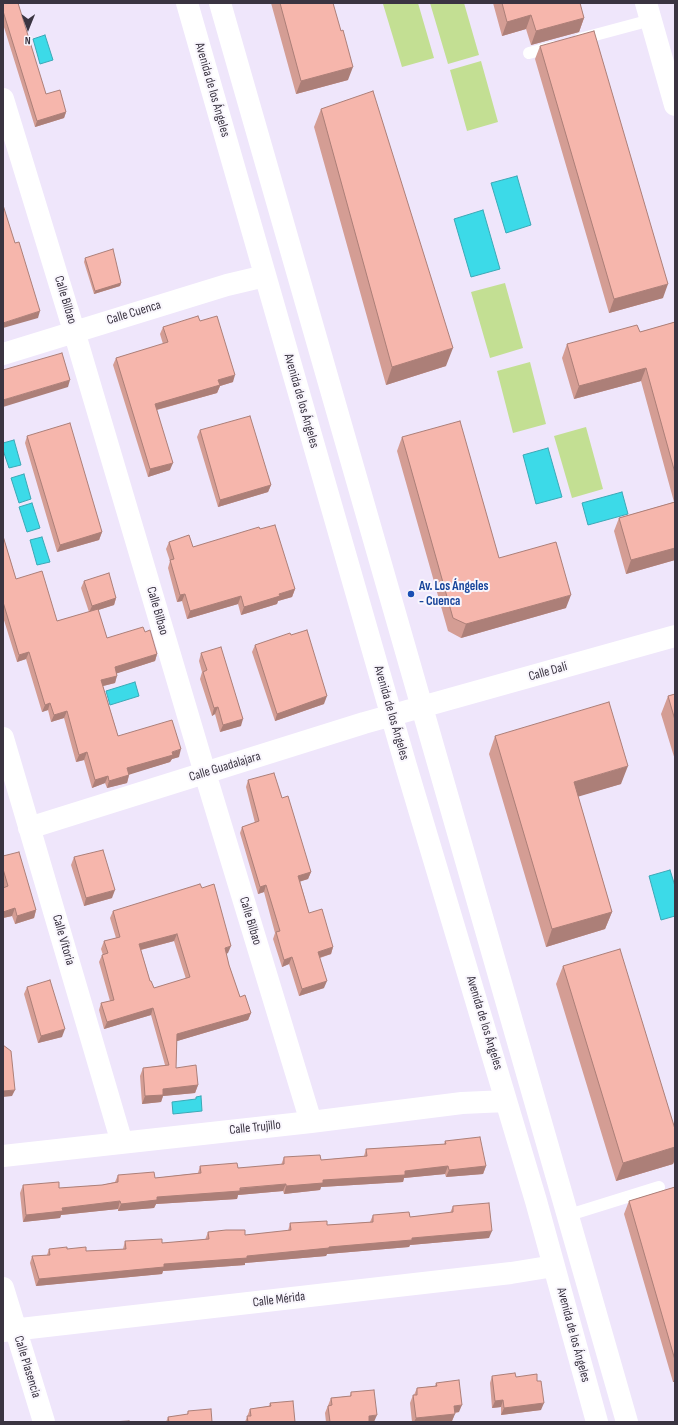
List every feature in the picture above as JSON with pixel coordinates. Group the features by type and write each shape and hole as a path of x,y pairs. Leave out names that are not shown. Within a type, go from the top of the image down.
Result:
{"street":[{"name":"Avenida de los Ángeles","path":"187,3 392,715 554,1266 596,1422"},
{"path":"220,3 569,1215 627,1422"},
{"path":"648,12 675,105"},
{"name":"Calle Bilbao","path":"3,99 311,1122"},
{"name":"Calle Cuenca","path":"3,354 227,285 265,276"},
{"name":"Calle Dalí","path":"422,707 675,636"},
{"name":"Calle Guadalajara","path":"29,828 422,707"},
{"name":"Calle Vitoria","path":"3,738 122,1143"},
{"name":"Calle Trujillo","path":"3,1156 311,1122 462,1103 506,1100"},
{"name":"Calle Mérida","path":"9,1331 511,1273 554,1266"},
{"name":"Calle Plasencia","path":"3,1288 9,1331 44,1422"}],"lane":[{"path":"529,53 648,12"},
{"path":"569,1215 659,1187"}],"green space":[{"path":"418,3 434,58 402,67 383,4"},
{"path":"430,3 464,3 479,55 448,64"},
{"path":"481,61 498,122 467,131 450,70"},
{"path":"505,283 523,348 490,358 471,292"},
{"path":"530,362 546,424 513,433 497,371"},
{"path":"586,427 603,489 572,498 554,436"}],"water":[{"path":"45,35 53,60 40,64 33,39"},
{"path":"517,176 531,225 506,233 491,183"},
{"path":"483,210 500,269 471,277 454,219"},
{"path":"14,440 21,465 9,468 3,450 3,443"},
{"path":"548,448 562,497 536,504 523,455"},
{"path":"24,474 31,499 19,503 11,478"},
{"path":"622,492 628,514 588,525 582,503"},
{"path":"32,503 40,528 27,532 19,507"},
{"path":"42,537 50,562 37,565 30,540"},
{"path":"135,682 139,696 110,705 106,691"},
{"path":"670,870 675,886 675,916 661,920 649,876"},
{"path":"201,1096 202,1111 173,1114 172,1102 196,1099 196,1097"}],"building":[{"path":"3,3 18,3 46,94 60,90 66,112 37,121 3,11"},
{"path":"280,3 333,3 341,31 343,30 353,67 301,81"},
{"path":"502,3 580,3 584,18 536,31 531,15 507,22"},
{"path":"594,31 668,284 614,299 540,46"},
{"path":"373,91 453,348 392,367 321,109"},
{"path":"3,205 15,243 19,242 40,311 3,323"},
{"path":"113,249 121,283 95,291 85,258"},
{"path":"198,316 200,321 217,316 235,375 218,380 220,385 155,404 173,463 150,469 116,358 168,342 163,327"},
{"path":"675,322 675,473 646,368 579,386 567,344 637,325 640,332"},
{"path":"62,353 70,380 3,400 3,370"},
{"path":"250,416 271,485 220,500 200,430"},
{"path":"460,421 499,558 556,542 571,595 466,624 453,618 402,437"},
{"path":"70,423 102,532 60,545 27,436"},
{"path":"675,502 675,548 631,560 619,518"},
{"path":"275,525 295,589 279,594 280,596 244,607 241,596 190,611 185,594 180,595 170,560 174,559 169,542 189,535 193,547 259,527 260,529"},
{"path":"3,536 16,579 42,571 57,621 98,609 107,638 143,627 145,632 150,630 157,654 115,667 117,676 101,680 118,736 172,720 181,749 172,752 173,755 127,768 129,775 109,781 108,776 95,780 87,752 79,755 67,711 54,715 50,703 45,705 29,652 19,655 3,602"},
{"path":"109,573 116,598 92,606 84,581"},
{"path":"307,630 327,696 277,714 255,645 290,633 291,635"},
{"path":"221,647 243,719 223,725 218,707 214,708 203,672 207,670 201,653"},
{"path":"675,694 675,720 668,696"},
{"path":"609,702 628,766 574,782 612,912 552,929 495,736"},
{"path":"274,773 282,798 288,796 311,872 298,876 309,913 322,909 333,947 318,952 327,981 302,989 292,957 284,960 276,932 280,931 266,885 260,887 242,827 259,821 248,780"},
{"path":"103,850 115,890 86,898 74,857"},
{"path":"19,852 36,910 17,916 15,908 3,912 3,888 8,886 3,869 3,856"},
{"path":"200,884 202,888 214,884 231,946 225,948 229,965 240,997 245,995 251,1013 177,1034 176,1068 196,1065 198,1085 163,1089 163,1095 145,1096 143,1068 169,1065 153,1008 107,1022 101,1003 114,1000 102,955 108,953 104,941 120,937 113,911","holes":["177,934 190,977 154,988 150,981 139,944"]},
{"path":"620,949 675,1129 675,1147 623,1163 563,966"},
{"path":"50,980 65,1029 41,1036 27,987"},
{"path":"3,1045 11,1051 15,1090 3,1091"},
{"path":"480,1137 486,1166 449,1170 448,1166 405,1171 405,1175 323,1180 323,1183 286,1186 286,1184 240,1188 240,1191 157,1197 157,1200 121,1204 120,1201 62,1208 63,1211 26,1215 23,1185 59,1182 59,1188 102,1185 118,1182 118,1175 154,1172 155,1178 201,1173 200,1166 237,1163 238,1168 284,1164 284,1157 320,1155 321,1160 367,1156 366,1149 446,1144 445,1141"},
{"path":"675,1187 675,1360 629,1201"},
{"path":"489,1203 492,1231 247,1256 247,1258 164,1264 164,1267 39,1279 32,1256 50,1255 49,1249 67,1247 67,1249 86,1247 86,1251 126,1249 125,1241 162,1239 162,1243 209,1239 208,1232 226,1230 245,1230 245,1235 291,1230 290,1223 327,1221 327,1225 373,1222 373,1215 409,1212 410,1217 453,1212 453,1206"},
{"path":"515,1373 516,1377 537,1374 537,1381 541,1381 544,1403 504,1408 503,1400 495,1401 492,1376"},
{"path":"459,1380 462,1405 454,1406 455,1414 416,1418 413,1395 417,1395 417,1388 437,1386 436,1383"},
{"path":"374,1390 377,1415 369,1416 369,1422 330,1422 328,1406 332,1405 331,1398 351,1396 351,1392"},
{"path":"293,1401 295,1422 248,1422 247,1416 251,1416 250,1409 271,1406 270,1403"},
{"path":"211,1409 212,1422 169,1422 168,1417 188,1414 188,1411"}],"place":[{"name":"Av. Los Ángeles - Cuenca","path":"411,594"}]}
